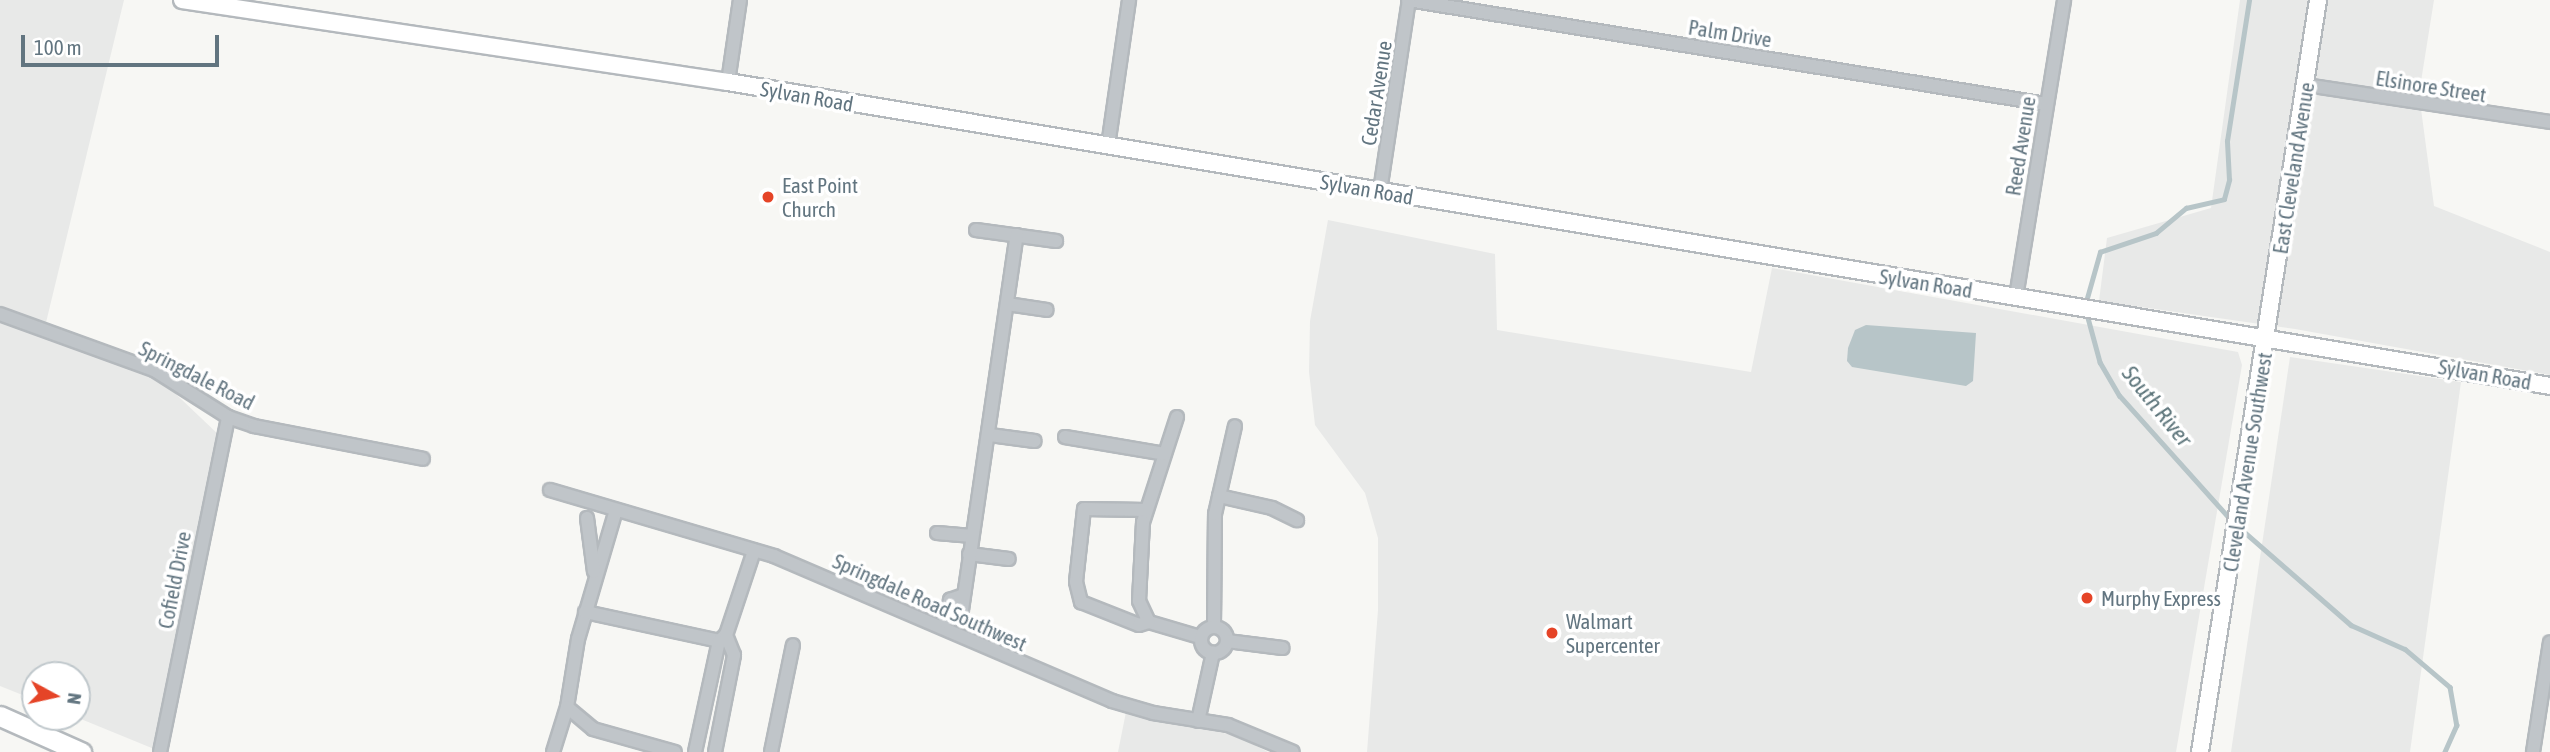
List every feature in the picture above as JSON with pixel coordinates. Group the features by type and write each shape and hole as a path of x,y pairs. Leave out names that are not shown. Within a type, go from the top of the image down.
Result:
{"highway":[{"path":"0,716 81,752"}],"main road":[{"name":"Sylvan Road","path":"182,0 727,82 2550,386"},
{"name":"East Cleveland Avenue","path":"2266,337 2318,0"},
{"name":"Cleveland Avenue Southwest","path":"2200,752 2266,337"}],"street":[{"path":"727,82 740,0"},
{"path":"1108,146 1129,0"},
{"name":"Palm Drive","path":"1409,0 2046,104"},
{"name":"Cedar Avenue","path":"1380,191 1409,0"},
{"name":"Reed Avenue","path":"2016,298 2064,0"},
{"name":"Elsinore Street","path":"2306,85 2550,122"},
{"path":"976,230 1056,241"},
{"path":"944,624 950,600 961,596 969,554 990,435 1017,235"},
{"path":"1007,304 1047,310"},
{"name":"Springdale Road","path":"0,314 154,370 228,416 254,426 423,459"},
{"name":"Cofield Drive","path":"160,752 228,416"},
{"path":"1149,622 1139,601 1138,567 1146,510 1177,418"},
{"path":"1200,637 1214,626 1217,610 1212,566 1219,496 1235,426"},
{"path":"990,435 1035,441"},
{"path":"1065,437 1164,454"},
{"name":"Springdale Road Southwest","path":"550,490 754,551 829,578 944,624 1112,701 1258,734 1293,752"},
{"path":"1219,496 1272,508 1297,520"},
{"path":"1146,510 1084,509 1076,582 1081,602 1139,625 1149,622 1200,637"},
{"path":"553,752 567,707 594,576 616,510"},
{"path":"587,518 594,576"},
{"path":"937,533 972,536"},
{"path":"695,752 722,638 754,551"},
{"path":"969,554 1009,559"},
{"path":"585,611 722,638 734,655 715,752"},
{"path":"1200,637 1204,650 1213,653 1224,649 1227,641 1222,629 1214,626"},
{"path":"1227,641 1283,648"},
{"path":"2533,752 2550,642"},
{"path":"771,752 793,645"},
{"path":"1198,721 1213,653"},
{"path":"567,707 593,729 657,750 675,752"},
{"path":"618,752 621,737"}],"shaded area":[{"path":"0,0 124,0 43,335 159,378 221,437 159,751 91,723 91,661 21,661 21,694 0,686"},
{"path":"2240,0 2434,0 2419,94 2434,206 2550,252 2550,375 2295,329 2099,301 2107,238 2211,208"},
{"path":"1328,220 1495,254 1497,330 1751,372 1772,268 2238,352 2242,365 2176,752 1367,752 1378,610 1378,538 1365,493 1315,425 1309,372 1310,321"},
{"path":"1866,325 1976,333 1973,381 1966,386 1852,367 1847,361 1848,348 1855,330"},
{"path":"2290,357 2461,382 2410,752 2231,752"},
{"path":"1126,712 1237,736 1268,752 1118,752"}],"waterway":[{"name":"South River","path":"2085,305 2100,252 2156,233 2186,208 2224,199 2229,180 2227,141 2249,0"},
{"name":"South River","path":"2087,314 2100,362 2120,396 2232,521"},
{"name":"South River","path":"2241,529 2351,625 2405,649 2450,687 2457,725 2445,752"}],"place":[{"name":"East Point Church","path":"768,197"},
{"name":"Murphy Express","path":"2087,598"},
{"name":"Walmart Supercenter","path":"1552,633"}]}
